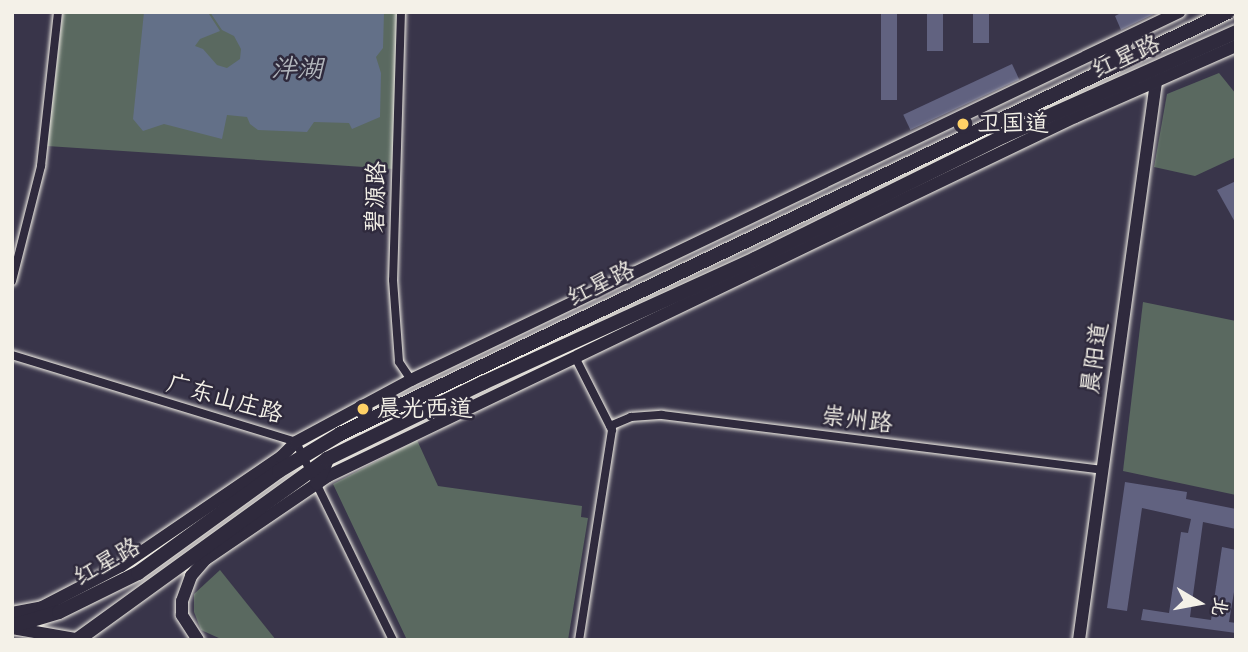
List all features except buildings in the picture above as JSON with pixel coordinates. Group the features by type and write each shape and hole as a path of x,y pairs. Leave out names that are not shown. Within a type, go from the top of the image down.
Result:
{"highway":[{"name":"红星路","path":"12,627 84,602 138,573 181,545 299,449 340,434 1093,74 1115,54 1147,50 1227,12"},
{"name":"红星路","path":"79,640 193,557 214,548 313,477 327,459 483,383 754,259 1004,136 1236,32"},
{"path":"1109,89 1132,92"},
{"path":"281,457 299,449"}],"main road":[{"path":"299,449 411,380 1115,54 1138,31 1180,12"},
{"path":"313,477 381,448 1132,92 1236,46"},
{"name":"晨阳道","path":"1073,640 1156,82 1161,67"},
{"name":"晨阳道","path":"1079,640 1146,108 1132,92"},
{"path":"12,614 41,607 102,578 281,457"},
{"path":"191,576 214,548"},
{"path":"193,557 191,576 182,601 182,615 198,640"},
{"path":"12,627 79,640"}],"street":[{"path":"12,281 41,166 58,12"},
{"name":"碧源路","path":"401,12 393,280 399,362 411,380"},
{"name":"广东山庄路","path":"12,355 299,449 393,640"},
{"path":"575,357 612,430 579,640"},
{"name":"崇州路","path":"610,426 631,417 662,415 1099,470"}],"green space":[{"path":"63,12 398,12 394,169 47,146"},
{"path":"1219,73 1236,94 1236,157 1195,176 1154,167 1167,94"},
{"path":"1143,302 1236,321 1236,495 1123,471"},
{"path":"417,440 438,486 582,506 581,517 588,518 568,640 407,640 333,484"},
{"path":"220,570 276,640 221,639 201,630 194,612 194,594"}],"water":[{"name":"泮湖","path":"144,12 209,14 220,31 200,39 195,46 203,49 217,65 227,68 240,59 241,49 234,36 222,30 210,12 384,12 383,48 376,57 381,73 380,117 352,129 349,123 314,122 307,132 258,130 250,124 247,117 227,115 222,139 164,124 143,131 133,119"}],"place":[{"name":"卫国道","path":"963,124"},
{"name":"晨光西道","path":"363,409"}]}
